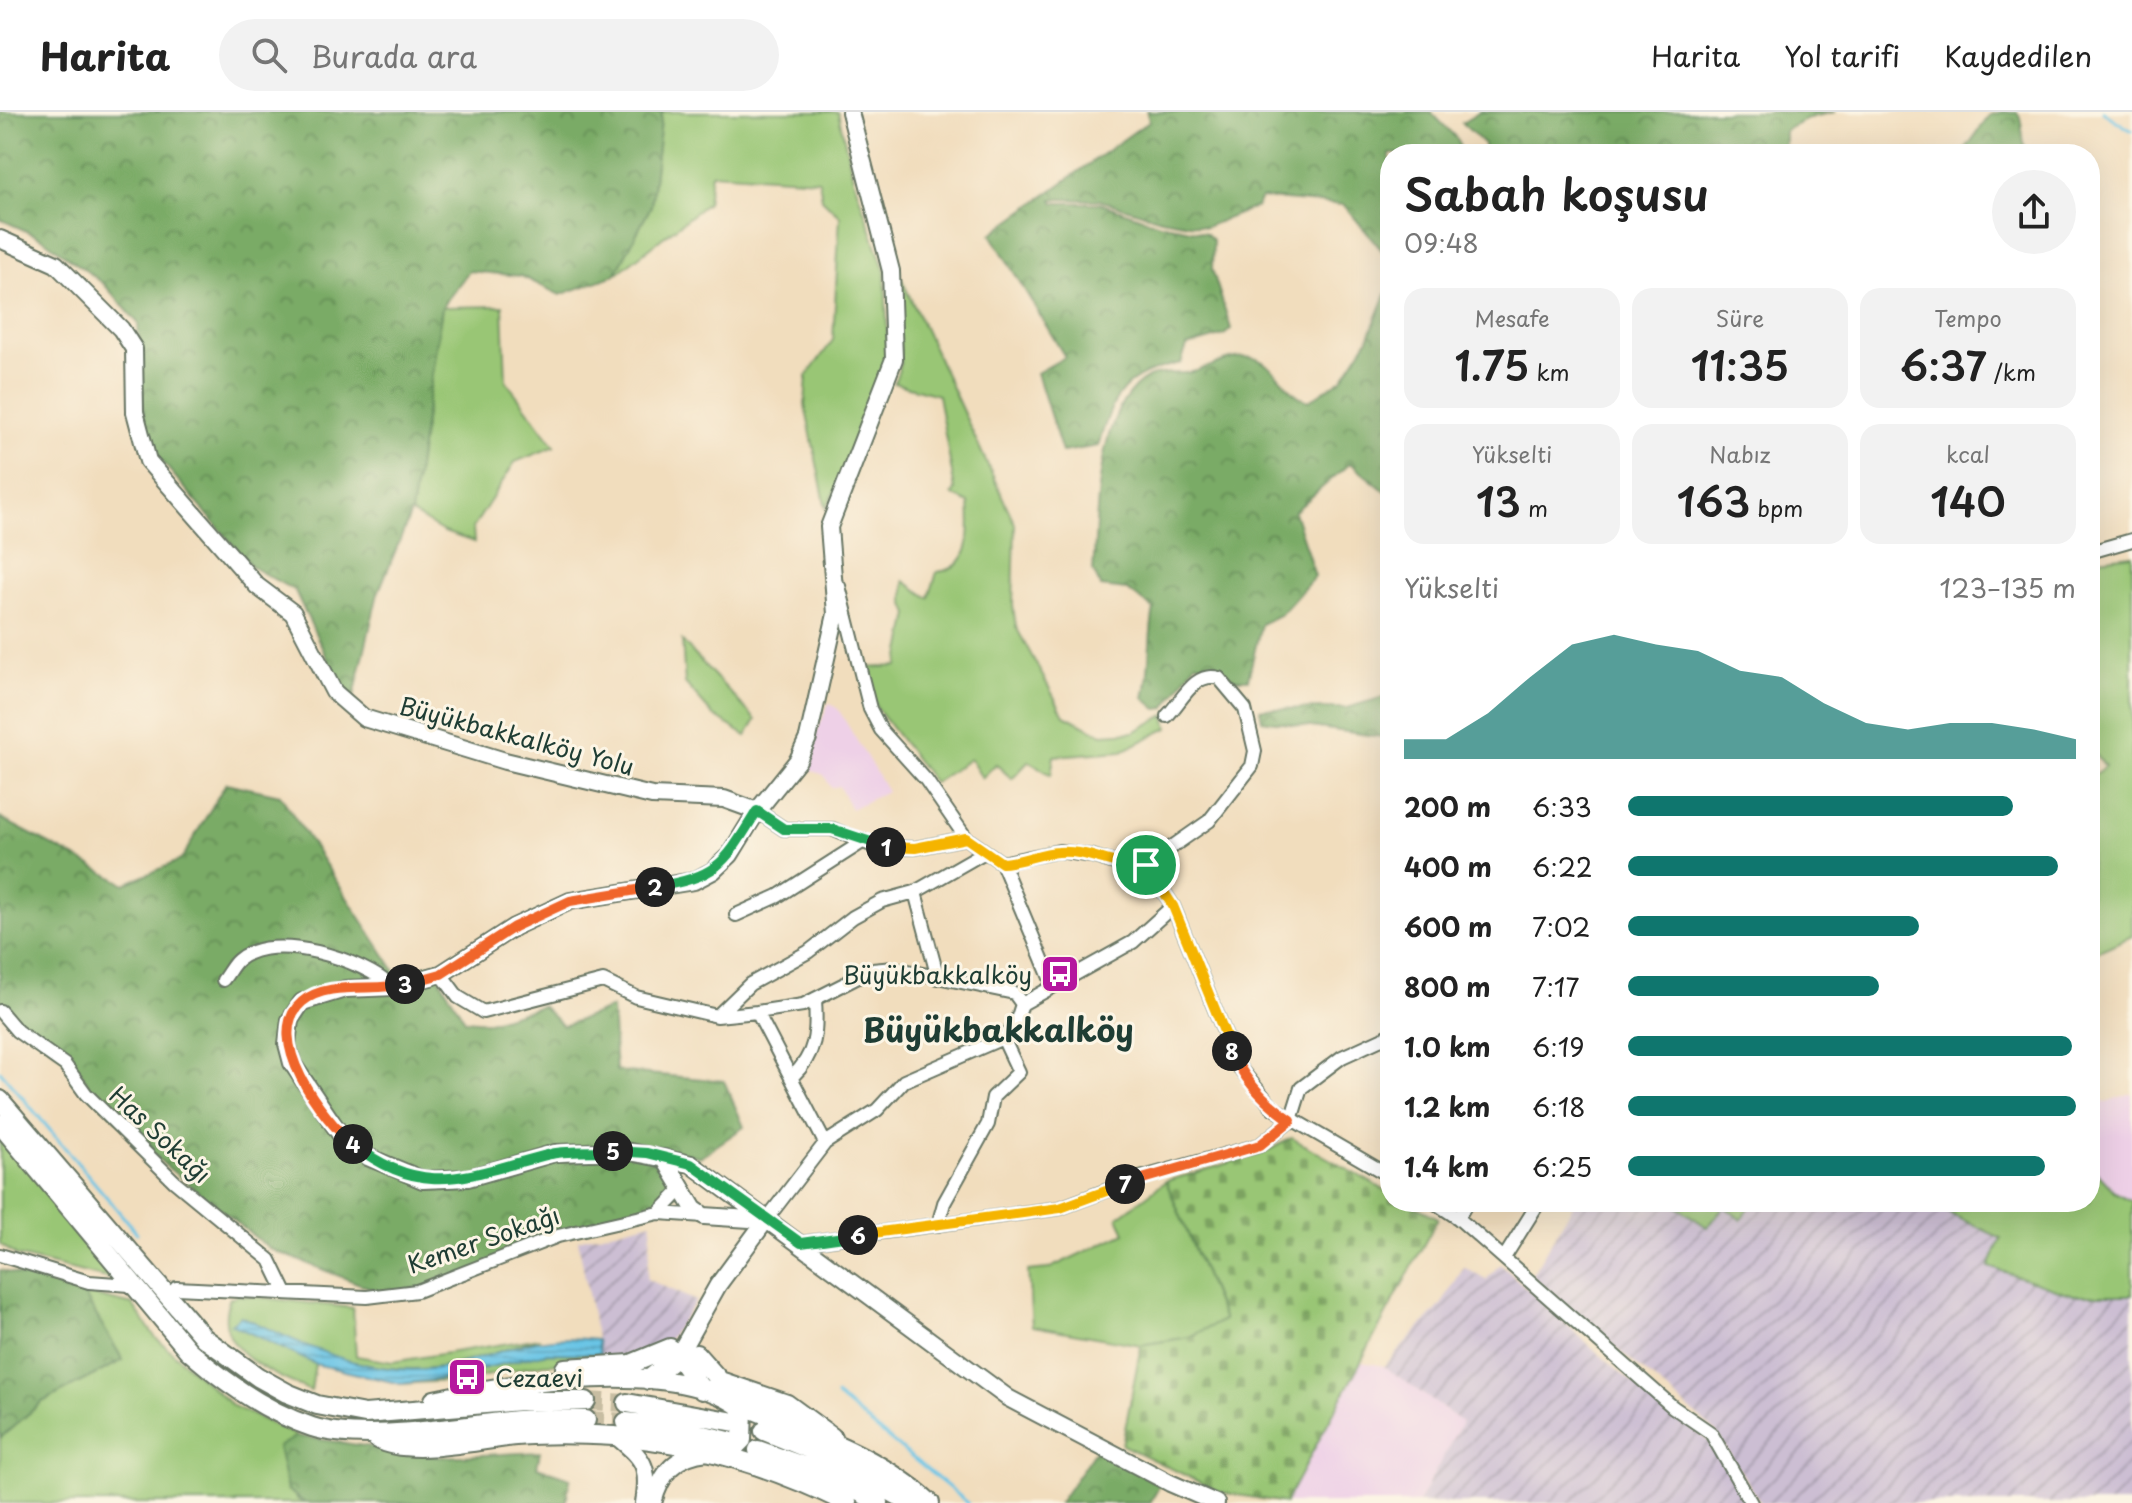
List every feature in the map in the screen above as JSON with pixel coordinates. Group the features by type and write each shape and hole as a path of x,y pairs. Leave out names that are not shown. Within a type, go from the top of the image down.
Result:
{"highway":[{"path":"0,1100 204,1338 258,1377 287,1393 365,1423 382,1442 437,1447 623,1421 666,1426 729,1441"},
{"path":"0,1124 188,1350 213,1372 275,1410 313,1427 365,1423 434,1430 586,1410"},
{"path":"512,1384 542,1370 641,1362 681,1352"},
{"path":"648,1380 681,1352"},
{"path":"681,1352 702,1390"},
{"path":"681,1352 720,1381 787,1404 844,1446 915,1489 930,1503"},
{"path":"365,1423 512,1384 563,1378 648,1380 702,1390 844,1446"},
{"path":"613,1380 591,1396 589,1410 595,1424 623,1421 735,1422"},
{"path":"712,1452 734,1448 742,1440 743,1409 733,1402"},
{"path":"623,1421 712,1452 773,1468 847,1503"},
{"path":"764,1431 831,1458 911,1503"},
{"path":"758,1450 831,1476 879,1503"}],"main road":[{"path":"850,112 891,271 894,359 829,527 835,571 836,614 808,738 798,760 757,811 730,855 713,871 694,881 570,901 514,927 441,974 392,987 345,989 302,1002 290,1020 287,1044 292,1063 340,1134 368,1157 423,1180 468,1178 555,1153 625,1151 691,1164 1008,1398 1170,1483 1216,1503"},
{"name":"Büyükbakkalköy Yolu","path":"0,239 56,264 121,329 134,349 135,412 148,461 257,586 293,613 334,692 364,718 505,761 652,796 724,799 757,811"},
{"path":"664,1158 694,1209 704,1216"},
{"path":"682,1189 700,1170"},
{"name":"Kemer Sokağı","path":"704,1216 766,1220"},
{"path":"681,1352 718,1285 766,1220"},
{"path":"623,1421 642,1457 646,1473 644,1503"},
{"path":"653,1503 668,1468 680,1459 712,1452"}],"street":[{"path":"2100,549 2132,540"},
{"path":"835,571 870,709 881,730 926,780 966,838 983,853 1002,863 1053,985"},
{"path":"1002,863 1059,851 1092,856 1128,867 1146,865 1209,821 1252,766 1254,741 1245,709 1219,678 1207,676 1196,682 1167,716"},
{"path":"757,811 784,829 832,829 876,847 915,848 966,838"},
{"path":"736,915 778,896 864,841"},
{"path":"717,1016 750,984 808,952 853,917 882,901 915,892 983,853"},
{"path":"1146,865 1173,906 1238,1066 1273,1108 1380,1170"},
{"path":"915,892 938,978"},
{"path":"766,1220 825,1143 877,1110 904,1081 1003,1038 1015,1026 1022,1004 1133,942 1173,906"},
{"path":"223,980 238,959 250,954 292,948 342,958 370,969 392,987"},
{"path":"441,974 458,997 483,1012 603,981 636,997 717,1016 757,1012 803,1005 872,970 894,968 1014,993 1022,1004"},
{"path":"792,1077 813,1050 817,1029 815,999"},
{"name":"Has Sokağı","path":"0,1011 17,1031 65,1065 86,1094 174,1181 270,1260 286,1293"},
{"path":"757,1012 825,1143"},
{"path":"938,1225 944,1203 988,1124 993,1097 1019,1072 1003,1038"},
{"path":"801,1243 1060,1208 1140,1178 1260,1145 1291,1120 1301,1088 1342,1057 1380,1040"},
{"path":"659,1213 682,1189"},
{"path":"1449,1212 1673,1407 1711,1433 1751,1503"},
{"path":"1458,1218 1461,1212"},
{"path":"1504,1258 1533,1212"},
{"name":"Kemer Sokağı","path":"176,1288 367,1297 417,1291 558,1236 659,1213 704,1216"},
{"path":"0,1255 89,1282 130,1285"}],"shaded area":[{"path":"829,703 838,709 887,791 851,809 839,786 831,788 824,775 802,767"},
{"path":"2132,1093 2132,1201 2115,1192 2100,1176 2100,1099 2106,1102"},
{"path":"1569,1212 1685,1212 1707,1227 1719,1212 1731,1212 1741,1220 1746,1212 1946,1212 2001,1239 1989,1267 2074,1295 2132,1295 2132,1503 1761,1503 1715,1431 1531,1276"},
{"path":"652,1222 647,1279 696,1301 663,1347 601,1362 578,1240"},
{"path":"1500,1264 1617,1370 1709,1441 1747,1503 1418,1503 1462,1422 1384,1366 1441,1305 1464,1267 1486,1280"},
{"path":"1361,1362 1384,1366 1462,1422 1418,1503 1285,1503"}],"green space":[{"path":"0,112 662,112 651,206 615,275 560,295 521,276 469,271 442,307 411,513 378,593 354,696 341,687 295,591 252,567 154,452 144,416 138,323 104,284 42,238 0,219"},
{"path":"662,112 838,112 853,178 885,271 888,355 853,458 826,508 805,405 807,376 833,340 840,216 822,199 819,180 711,173 707,203 615,275 651,206"},
{"path":"1147,112 1431,112 1459,144 1380,144 1380,248 1344,205 1261,198 1256,207 1206,227 1161,219 1099,200 1052,199 1054,203 1099,203 1160,224 1206,233 1213,240 1212,269 1231,329 1224,335 1187,346 1181,363 1134,380 1116,399 1098,446 1062,452 1037,373 1065,357 991,234 1149,121"},
{"path":"1480,112 1835,112 1812,117 1785,130 1785,144 1484,144 1462,123"},
{"path":"2017,112 2024,144 1969,144 1990,115"},
{"path":"902,280 1015,524 1013,606 1016,627 1064,715 1102,734 1134,732 1165,715 1168,728 1122,751 1054,756 1051,775 1029,761 1012,779 996,764 982,778 970,759 934,783 876,707 865,668 898,666 909,614 904,602 904,581 929,598 937,572 949,569 963,556 970,525 969,503 952,495 955,490 938,395 894,383 901,364 896,282"},
{"path":"503,306 506,381 555,446 515,462 473,528 474,542 444,532 411,513 442,307"},
{"path":"1380,310 1380,487 1350,463 1294,512 1315,576 1281,614 1261,624 1248,679 1229,679 1218,668 1196,663 1165,708 1157,709 1144,698 1154,609 1127,590 1101,587 1093,571 1102,464 1118,412 1131,391 1149,377 1192,372 1241,357 1264,363 1294,393 1309,401 1342,379 1368,339"},
{"path":"2132,555 2132,936 2100,950 2100,770 2105,766 2100,760 2100,559"},
{"path":"682,641 756,720 746,736 713,715 685,683"},
{"path":"1380,698 1380,737 1262,720 1260,709 1347,708"},
{"path":"226,783 280,795 397,974 434,969 465,1020 489,1022 542,1006 563,1026 612,1008 616,1071 724,1081 744,1127 700,1157 658,1146 653,1160 671,1171 679,1193 648,1211 567,1233 432,1286 383,1293 270,1249 166,1166 96,1100 81,1072 0,1007 0,818 125,884 181,860"},
{"path":"0,1132 123,1282 17,1256 0,1244"},
{"path":"1292,1138 1380,1187 1380,1212 1426,1212 1438,1218 1285,1503 1220,1492 1122,1445 1141,1345 1189,1337 1224,1320 1166,1181 1261,1154"},
{"path":"2100,1176 2115,1192 2132,1201 2132,1295 2074,1295 1989,1267 2001,1238 1946,1212 2100,1212"},
{"path":"1166,1181 1224,1321 1189,1337 1141,1345 1032,1326 1028,1271 1048,1269 1125,1233 1118,1217"},
{"path":"1685,1212 1719,1212 1707,1227"},
{"path":"1731,1212 1746,1212 1741,1220"},
{"path":"0,1270 83,1293 123,1360 42,1402 0,1438"},
{"path":"83,1293 133,1305 155,1337 233,1406 297,1436 278,1448 297,1499 305,1503 0,1503 0,1438 42,1402 123,1360"},
{"path":"238,1295 353,1308 356,1356 392,1362 540,1338 452,1365 424,1369 396,1368 340,1359 232,1324 315,1364 311,1391 264,1368 236,1346 228,1332 226,1316 230,1298"},
{"path":"546,1353 600,1354 601,1362 543,1364 466,1380 399,1384 441,1379"},
{"path":"297,1436 440,1457 540,1452 537,1467 570,1478 566,1503 305,1503 287,1490 278,1447"},
{"path":"1096,1449 1160,1485 1150,1503 1059,1503"}],"water":[{"path":"241,1316 344,1359 398,1369 454,1365 523,1344 556,1339 597,1340 600,1354 546,1353 441,1379 401,1384 315,1364 231,1324"}],"waterway":[{"path":"2103,112 2132,131"},
{"path":"0,1071 137,1233"},
{"path":"836,1396 968,1503"}],"tunnel":[{"path":"586,1401 627,1403"},
{"path":"586,1420 626,1422"}],"place":[{"name":"Büyükbakkalköy","path":"1060,974"},
{"name":"Cezaevi","path":"467,1377"}],"district":[{"name":"Büyükbakkalköy","path":"998,1029"}],"route":[{"path":"757,811 784,829 832,829 876,847 915,848 966,838 983,853 1002,863 1059,851 1092,856 1128,867 1146,865 1173,906 1238,1066 1273,1108 1291,1120 1260,1145 1140,1178 1060,1208 982,1221 801,1243 691,1164 647,1153 555,1153 468,1178 423,1180 368,1157 340,1134 292,1063 287,1044 290,1020 302,1002 321,994 345,989 392,987 441,974 514,927 570,901 694,881 713,871 730,855 757,811"}]}
